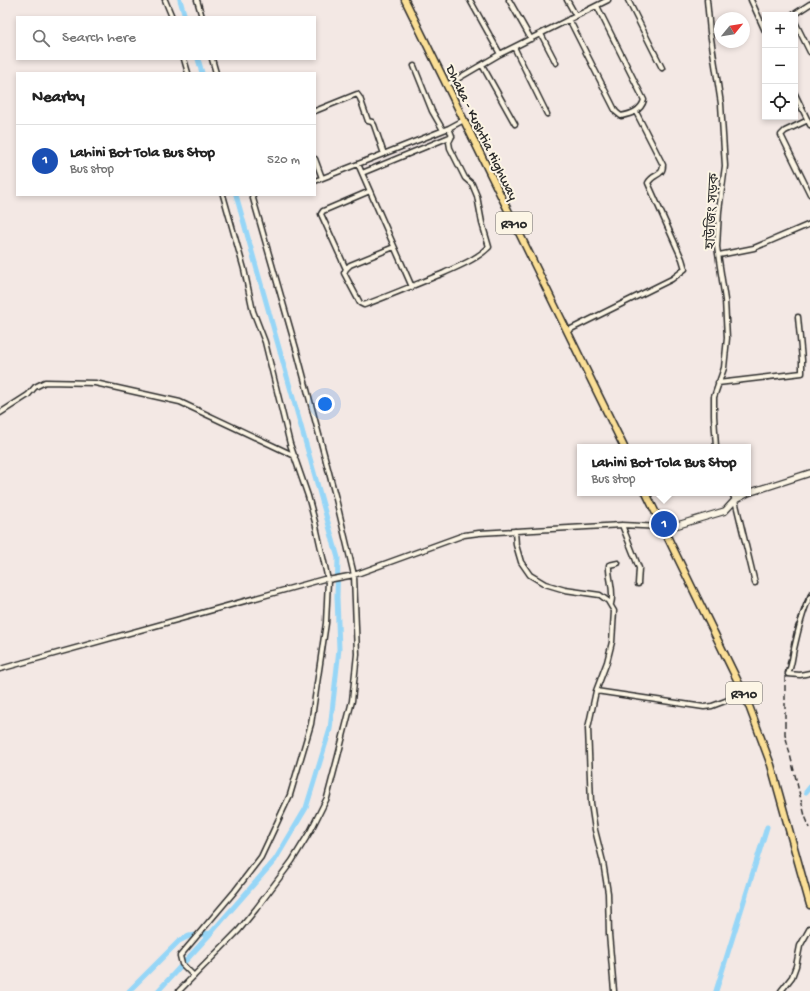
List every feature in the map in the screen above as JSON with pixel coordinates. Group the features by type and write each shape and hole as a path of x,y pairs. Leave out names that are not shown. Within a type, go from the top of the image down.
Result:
{"main road":[{"name":"Dhaka - Kushtia Highway","path":"405,0 623,444"},
{"path":"751,492 810,473"},
{"name":"R710","path":"647,496 744,694 771,765 810,902"},
{"path":"662,527 678,525 725,511 735,500 742,496"}],"street":[{"path":"165,0 172,16"},
{"path":"197,0 202,16"},
{"path":"470,0 500,54"},
{"path":"509,0 530,39"},
{"path":"567,0 576,16"},
{"path":"628,0 662,68"},
{"name":"হাউজিং সড়ক","path":"707,0 710,32 721,104 725,166 719,211 717,247 725,300 726,338 724,368 714,396 716,444"},
{"path":"751,0 762,24"},
{"path":"447,85 500,54 605,1"},
{"path":"798,12 810,4"},
{"path":"569,20 616,112 621,116 636,112 642,106 644,100 597,6"},
{"path":"798,28 810,52"},
{"path":"541,34 556,63"},
{"path":"514,47 547,114"},
{"path":"184,60 188,72"},
{"path":"212,60 216,72"},
{"path":"482,65 515,124"},
{"path":"414,66 432,111 443,130"},
{"path":"316,111 357,94 360,98 368,121 372,122 374,125 384,154"},
{"path":"798,100 809,123 784,131 781,135 810,194"},
{"path":"567,331 672,279 685,269 648,183 651,178 663,170 663,165 636,112"},
{"path":"316,181 449,128 464,120"},
{"path":"394,246 350,265 346,269 344,274 360,303 364,305 412,287 457,267 484,252 489,247 482,223 477,196 472,184 465,178 450,148 452,136 449,128"},
{"path":"362,173 452,136"},
{"path":"316,162 322,178"},
{"path":"358,164 412,287"},
{"path":"346,269 321,214 322,211 370,191"},
{"path":"194,976 182,964 180,956 235,891 261,857 290,795 311,724 326,623 328,580 315,522 294,456 265,342 254,312 244,269 223,196"},
{"path":"179,991 239,930 276,884 304,842 327,798 352,701 357,654 354,574 336,499 297,352 252,196"},
{"path":"719,255 754,248 810,224"},
{"path":"718,383 802,374 798,317"},
{"path":"0,413 28,395 35,387 45,382 95,383 180,402 294,456"},
{"path":"733,496 755,583"},
{"path":"0,669 324,579 328,580 354,574 464,535 622,525 662,527"},
{"path":"622,525 639,568 638,584"},
{"path":"515,531 516,545 521,562 530,575 545,584 565,590 600,595 611,604 614,611 612,642 607,662 596,691 588,728 591,802 595,830 603,862 608,893 609,934 614,991"},
{"path":"611,604 611,585 608,572 609,565 618,563"},
{"path":"810,597 801,622 792,667 788,674 800,675 810,673"},
{"path":"596,691 704,707 712,706 744,694"},
{"path":"780,991 792,977 800,946 810,928"}],"waterway":[{"path":"180,0 185,16"},
{"path":"198,60 202,72"},
{"path":"158,991 275,860 306,808 330,729 339,649 337,597 338,558 236,196"},
{"path":"806,792 810,787"},
{"path":"716,991 767,827"},
{"path":"129,991 179,941 189,936 211,933"}],"railway":[{"path":"810,590 795,628 785,674 785,734 805,816 810,828"}],"place":[{"name":"Lahini Bot Tola Bus Stop","path":"664,524"}]}
